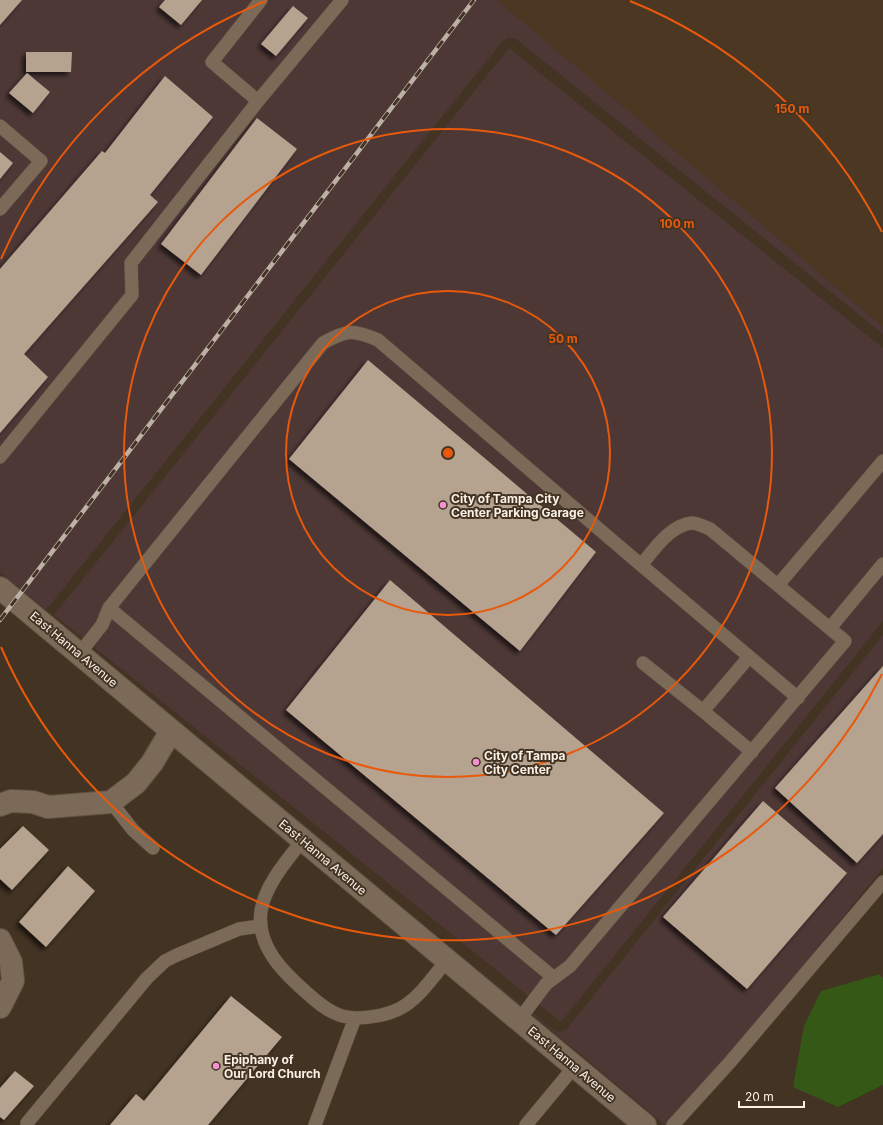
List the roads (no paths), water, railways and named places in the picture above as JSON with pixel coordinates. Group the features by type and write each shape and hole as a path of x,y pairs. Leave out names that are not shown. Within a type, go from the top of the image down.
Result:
{"street":[{"name":"East Hanna Avenue","path":"0,588 645,1125"},
{"path":"0,805 11,801 33,802 48,807 111,802 136,783 152,763 171,731"},
{"path":"0,940 11,962 12,981 0,1007"}],"lane":[{"path":"258,101 212,62 261,0"},
{"path":"0,457 132,294 131,263 258,101 342,0"},
{"path":"0,126 41,161 0,210"},
{"path":"79,654 102,625 109,608 324,343 342,333 361,333 378,340 798,698"},
{"path":"778,585 883,461"},
{"path":"519,1020 546,984 570,966 845,642 710,529 692,523 676,529 659,543 641,565"},
{"path":"830,628 883,564"},
{"path":"109,608 554,978"},
{"path":"703,711 749,657"},
{"path":"643,662 752,752"},
{"path":"111,802 133,830 153,848"},
{"path":"303,840 285,863 269,888 261,910 260,926 272,958 287,976 318,1003 336,1014 355,1018 376,1018 401,1009 419,995 447,960"},
{"path":"673,1125 731,1061 883,882"},
{"path":"27,1123 147,978 165,960 240,929 260,926"},
{"path":"315,1125 355,1018"},
{"path":"526,1125 575,1066"}],"railway":[{"path":"0,620 474,0"}],"place":[{"name":"City of Tampa City Center Parking Garage","path":"443,505"},
{"name":"City of Tampa City Center","path":"476,762"},
{"name":"Epiphany of Our Lord Church","path":"216,1066"}]}
